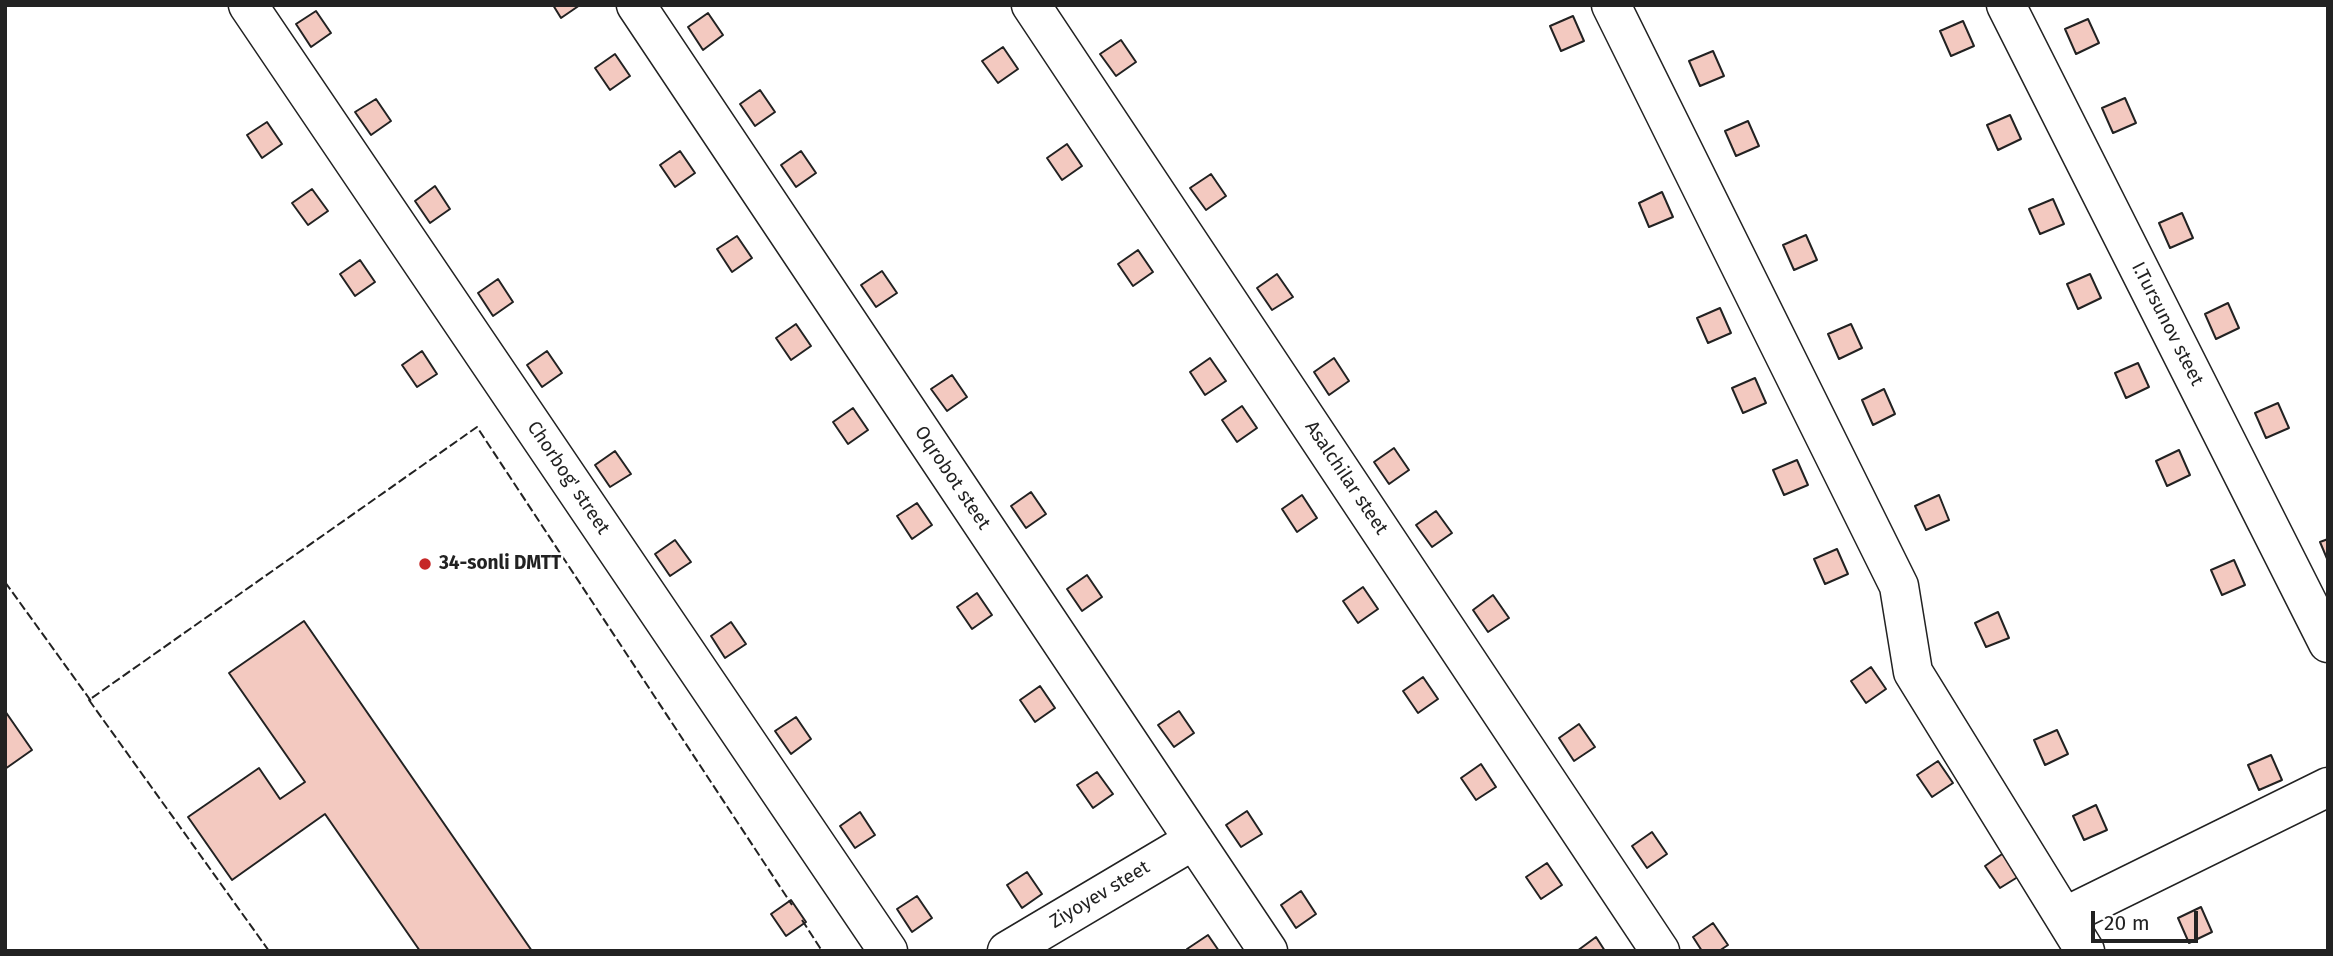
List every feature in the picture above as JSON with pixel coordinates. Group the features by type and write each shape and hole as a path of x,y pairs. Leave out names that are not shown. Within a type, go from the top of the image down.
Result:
{"street":[{"name":"Chorbog' street","path":"248,5 888,951"},
{"name":"Oqrobot steet","path":"635,5 1268,951"},
{"name":"Asalchilar steet","path":"1031,5 1660,951"},
{"path":"1611,5 1899,586 1913,671 2085,951"},
{"name":"I.Tursunov steet","path":"2006,5 2328,643"},
{"path":"2064,917 2328,787"},
{"name":"Ziyoyev steet","path":"1007,951 1194,840"}],"building":[{"path":"553,5 580,5 561,18"},
{"path":"316,11 331,33 311,47 296,24"},
{"path":"708,13 723,35 703,50 688,27"},
{"path":"1573,16 1584,41 1561,51 1550,26"},
{"path":"2088,19 2099,43 2076,54 2065,29"},
{"path":"1963,21 1974,46 1951,56 1940,31"},
{"path":"1121,40 1136,62 1116,76 1100,54"},
{"path":"1003,47 1018,69 998,83 982,61"},
{"path":"1713,51 1724,76 1700,86 1689,61"},
{"path":"615,54 630,76 610,90 595,68"},
{"path":"760,90 775,112 755,126 740,104"},
{"path":"2125,98 2136,123 2113,133 2102,108"},
{"path":"376,99 391,121 371,135 355,112"},
{"path":"2010,115 2021,139 1998,150 1987,125"},
{"path":"1748,121 1759,146 1736,156 1725,131"},
{"path":"267,122 282,144 262,158 247,135"},
{"path":"1067,144 1082,166 1062,180 1047,158"},
{"path":"680,151 695,173 675,187 660,165"},
{"path":"801,151 816,173 796,187 781,165"},
{"path":"1211,174 1226,196 1206,210 1190,188"},
{"path":"435,186 450,209 430,223 415,201"},
{"path":"312,189 328,211 308,225 292,203"},
{"path":"1662,192 1673,217 1649,227 1639,203"},
{"path":"2053,199 2064,224 2040,234 2029,209"},
{"path":"2182,213 2193,238 2170,248 2159,223"},
{"path":"1806,235 1817,260 1794,270 1783,245"},
{"path":"737,236 752,258 732,272 717,249"},
{"path":"1138,250 1153,272 1133,286 1118,264"},
{"path":"360,260 375,282 355,296 340,274"},
{"path":"882,271 897,293 876,307 861,285"},
{"path":"1277,274 1293,297 1272,310 1257,288"},
{"path":"2090,274 2101,298 2078,309 2067,284"},
{"path":"498,279 513,302 493,316 478,293"},
{"path":"2228,303 2239,328 2216,339 2205,314"},
{"path":"1720,308 1731,333 1708,343 1697,318"},
{"path":"796,324 811,346 791,360 776,338"},
{"path":"1851,324 1862,348 1839,359 1828,334"},
{"path":"422,351 437,374 417,387 402,365"},
{"path":"547,351 562,373 542,387 527,365"},
{"path":"1210,358 1226,381 1205,395 1190,372"},
{"path":"1334,358 1349,381 1329,395 1314,372"},
{"path":"2138,363 2149,387 2126,398 2115,373"},
{"path":"952,375 967,397 947,411 931,389"},
{"path":"1755,378 1766,403 1743,413 1732,388"},
{"path":"1884,389 1895,414 1873,425 1862,400"},
{"path":"2278,403 2289,428 2266,438 2255,413"},
{"path":"1242,406 1257,428 1237,442 1222,420"},
{"path":"853,408 868,430 848,444 833,422"},
{"path":"1394,448 1409,470 1389,484 1374,462"},
{"path":"2179,450 2190,475 2167,486 2156,461"},
{"path":"615,451 631,474 610,487 595,465"},
{"path":"1797,460 1808,485 1784,495 1773,470"},
{"path":"1031,492 1046,514 1026,528 1011,506"},
{"path":"1302,495 1317,518 1297,532 1282,509"},
{"path":"1939,495 1949,520 1926,530 1915,506"},
{"path":"917,503 932,525 912,539 897,516"},
{"path":"1436,511 1452,533 1432,547 1416,525"},
{"path":"2328,539 2328,561 2320,542"},
{"path":"675,540 691,562 670,576 655,554"},
{"path":"1837,549 1848,574 1825,584 1814,559"},
{"path":"2234,560 2245,585 2222,595 2211,570"},
{"path":"1087,575 1102,597 1082,611 1067,589"},
{"path":"1363,587 1378,609 1358,623 1343,601"},
{"path":"977,593 992,615 972,629 957,607"},
{"path":"1493,595 1509,618 1488,632 1473,610"},
{"path":"1998,612 2009,638 1986,647 1975,623"},
{"path":"304,621 532,951 420,951 325,814 232,880 188,817 259,768 280,799 305,782 229,673"},
{"path":"731,622 746,644 725,658 711,636"},
{"path":"1871,667 1886,689 1866,703 1851,681"},
{"path":"1423,677 1438,699 1418,713 1403,691"},
{"path":"1040,686 1055,708 1035,722 1020,700"},
{"path":"5,711 32,750 5,769"},
{"path":"1179,711 1194,733 1174,747 1158,725"},
{"path":"796,717 811,739 791,754 775,731"},
{"path":"1579,724 1595,747 1574,761 1559,738"},
{"path":"2057,730 2068,754 2045,765 2034,740"},
{"path":"2271,755 2282,780 2259,790 2248,765"},
{"path":"1938,761 1953,783 1932,797 1917,775"},
{"path":"1481,764 1496,787 1476,800 1461,778"},
{"path":"1097,772 1113,794 1093,808 1077,785"},
{"path":"2096,805 2107,830 2084,840 2073,816"},
{"path":"1247,811 1262,834 1241,847 1226,825"},
{"path":"860,812 875,835 855,848 840,826"},
{"path":"1652,832 1667,854 1647,868 1632,846"},
{"path":"2005,852 2021,875 2000,888 1985,866"},
{"path":"1547,863 1562,885 1541,899 1526,877"},
{"path":"1027,872 1042,894 1022,908 1007,885"},
{"path":"1301,891 1316,914 1296,928 1281,905"},
{"path":"917,896 932,918 912,932 897,909"},
{"path":"791,900 806,922 786,936 771,914"},
{"path":"2201,907 2212,932 2189,943 2178,918"},
{"path":"1713,923 1728,945 1719,951 1702,951 1693,937"},
{"path":"1208,935 1219,951 1188,951 1187,949"},
{"path":"1596,937 1605,951 1577,951"}],"fence":[{"path":"269,951 89,700 477,427 792,905"},
{"path":"5,582 91,701"},
{"path":"802,920 822,951"}],"place":[{"name":"34-sonli DMTT","path":"425,564"}]}
